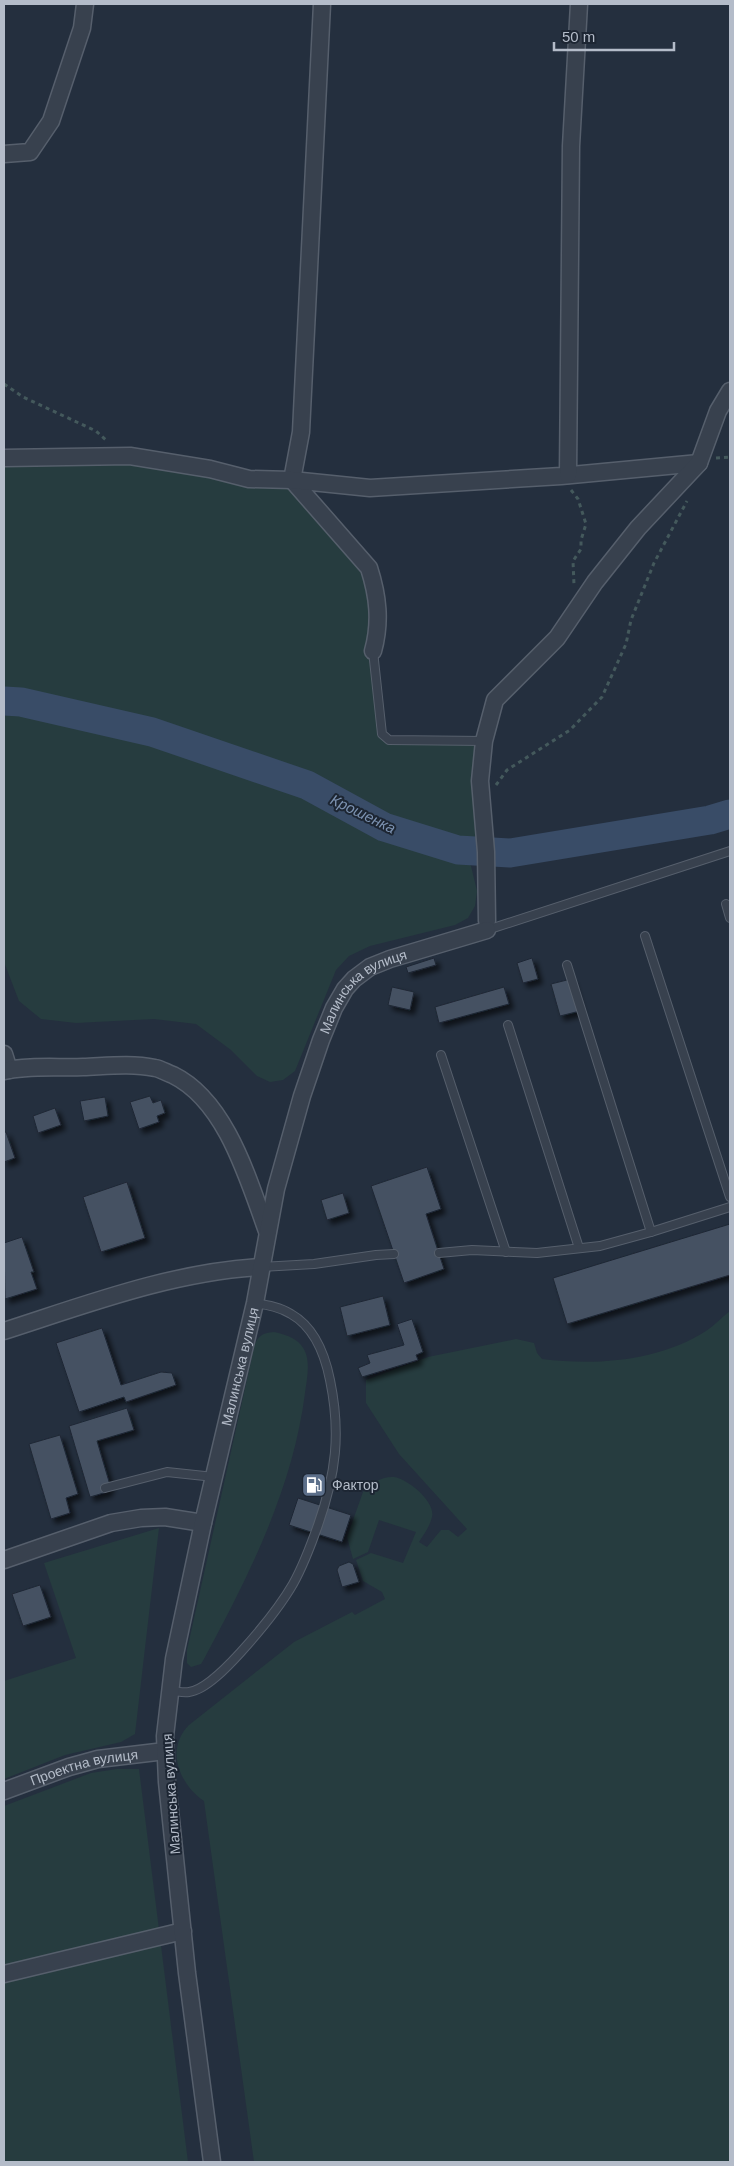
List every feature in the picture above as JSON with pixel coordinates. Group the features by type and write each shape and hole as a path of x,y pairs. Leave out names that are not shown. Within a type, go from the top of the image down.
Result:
{"street":[{"path":"4,154 30,152 51,121 82,28 85,4"},
{"path":"292,480 301,432 322,4"},
{"path":"561,475 571,146 579,4"},
{"path":"487,926 486,852 480,781 484,740 495,700 557,638 595,582 638,528 699,463 718,411 730,391"},
{"path":"4,458 130,456 210,469 249,479 292,480 370,488 561,475 699,463"},
{"path":"292,480 369,568 374,582 379,630 373,651"},
{"name":"Малинська вулиця","path":"212,2162 183,1932 165,1751 169,1691 203,1524 255,1303 276,1189 302,1096 321,1040 334,1008 345,989 354,979 376,964 487,926"},
{"path":"4,1054 6,1071 122,1064 157,1068 182,1080 198,1093 218,1117 229,1136 252,1190 267,1232"},
{"path":"4,1331 150,1285 202,1274 261,1267"},
{"path":"4,1560 111,1523 141,1518 165,1517 203,1524"},
{"name":"Проектна вулиця","path":"4,1792 69,1767 98,1759 165,1751"},
{"path":"4,1974 183,1932"}],"lane":[{"path":"373,651 382,734 389,740 484,740"},
{"name":"Малинська вулиця","path":"487,926 730,851"},
{"path":"726,904 730,918"},
{"path":"645,936 730,1197"},
{"path":"567,965 651,1232"},
{"path":"508,1025 579,1248"},
{"path":"441,1055 506,1252"},
{"path":"439,1253 472,1250 537,1253 600,1246 730,1207"},
{"path":"261,1267 314,1264 394,1254"},
{"path":"169,1691 190,1692 208,1683 230,1664 265,1626 293,1584 309,1549 329,1492 336,1451 337,1420 327,1365 320,1346 309,1330 292,1314 274,1306 255,1303"},
{"path":"104,1488 167,1472 214,1477"}],"path":[{"path":"4,384 23,397 96,431 116,451 130,456"},
{"path":"561,475 578,500 586,524 581,540 581,549 573,561 575,582 571,600 574,612"},
{"path":"482,806 508,770 570,730 602,697 626,644 631,620 654,562 690,495"}],"green space":[{"path":"130,456 292,480 369,568 373,651 382,734 389,740 484,741 486,852 459,851 471,866 477,891 475,906 468,918 455,925 370,946 349,956 336,970 295,1071 283,1080 270,1082 257,1076 231,1050 196,1024 154,1019 76,1023 41,1019 19,1001 4,962 4,458"},
{"path":"730,1311 730,2162 254,2162 204,1801 195,1794 182,1776 178,1766 178,1745 182,1734 189,1725 294,1642 352,1612 355,1615 385,1599 382,1592 363,1581 356,1560 371,1553 403,1563 416,1532 379,1520 368,1552 353,1559 347,1537 363,1492 369,1486 381,1479 394,1477 406,1482 420,1492 430,1505 432,1511 430,1524 419,1542 427,1547 441,1530 449,1530 458,1537 467,1529 399,1454 366,1403 366,1380 428,1357 516,1339 534,1343 537,1353 542,1359 584,1362 627,1359 648,1355 688,1341 709,1329"},
{"path":"274,1332 296,1340 307,1356 307,1381 299,1428 280,1497 253,1563 201,1664 191,1667 187,1663 187,1650 254,1348 261,1336"},
{"path":"159,1528 135,1734 121,1742 65,1755 4,1779 4,1681 76,1658 44,1563"},
{"path":"117,1769 139,1769 188,2162 4,2162 4,1806 91,1773"}],"building":[{"path":"434,958 436,965 408,973 406,967"},
{"path":"532,958 538,979 523,983 517,963"},
{"path":"571,979 580,1011 560,1016 551,984"},
{"path":"392,987 414,992 410,1010 388,1005"},
{"path":"504,987 509,1004 439,1023 435,1007"},
{"path":"150,1096 153,1103 161,1100 165,1113 157,1116 159,1122 139,1129 130,1102"},
{"path":"105,1097 108,1116 84,1121 80,1101"},
{"path":"55,1108 61,1125 38,1133 33,1116"},
{"path":"4,1132 6,1132 15,1158 4,1162"},
{"path":"427,1167 441,1209 426,1214 444,1269 404,1283 371,1186"},
{"path":"127,1182 145,1238 101,1252 83,1197"},
{"path":"343,1193 349,1213 327,1220 321,1200"},
{"path":"730,1224 730,1275 567,1324 553,1278"},
{"path":"22,1237 34,1272 31,1272 37,1289 5,1299 4,1243"},
{"path":"383,1296 390,1325 347,1336 340,1307"},
{"path":"412,1319 423,1352 416,1355 418,1360 362,1377 358,1368 370,1363 367,1355 404,1345 397,1324"},
{"path":"102,1328 121,1385 161,1372 172,1373 176,1385 126,1402 124,1397 79,1412 56,1343"},
{"path":"127,1408 134,1430 97,1441 110,1485 107,1492 90,1497 69,1426"},
{"path":"60,1435 78,1494 66,1498 70,1513 51,1519 29,1444"},
{"path":"298,1498 351,1515 342,1542 289,1525"},
{"path":"349,1562 353,1564 359,1582 342,1587 337,1570 339,1566"},
{"path":"40,1585 51,1617 23,1626 12,1594"}],"waterway":[{"name":"Крошенка","path":"4,701 21,702 152,732 307,785 384,827 458,850 510,853 710,820 730,814"}],"place":[{"name":"Фактор","path":"314,1485"}]}
